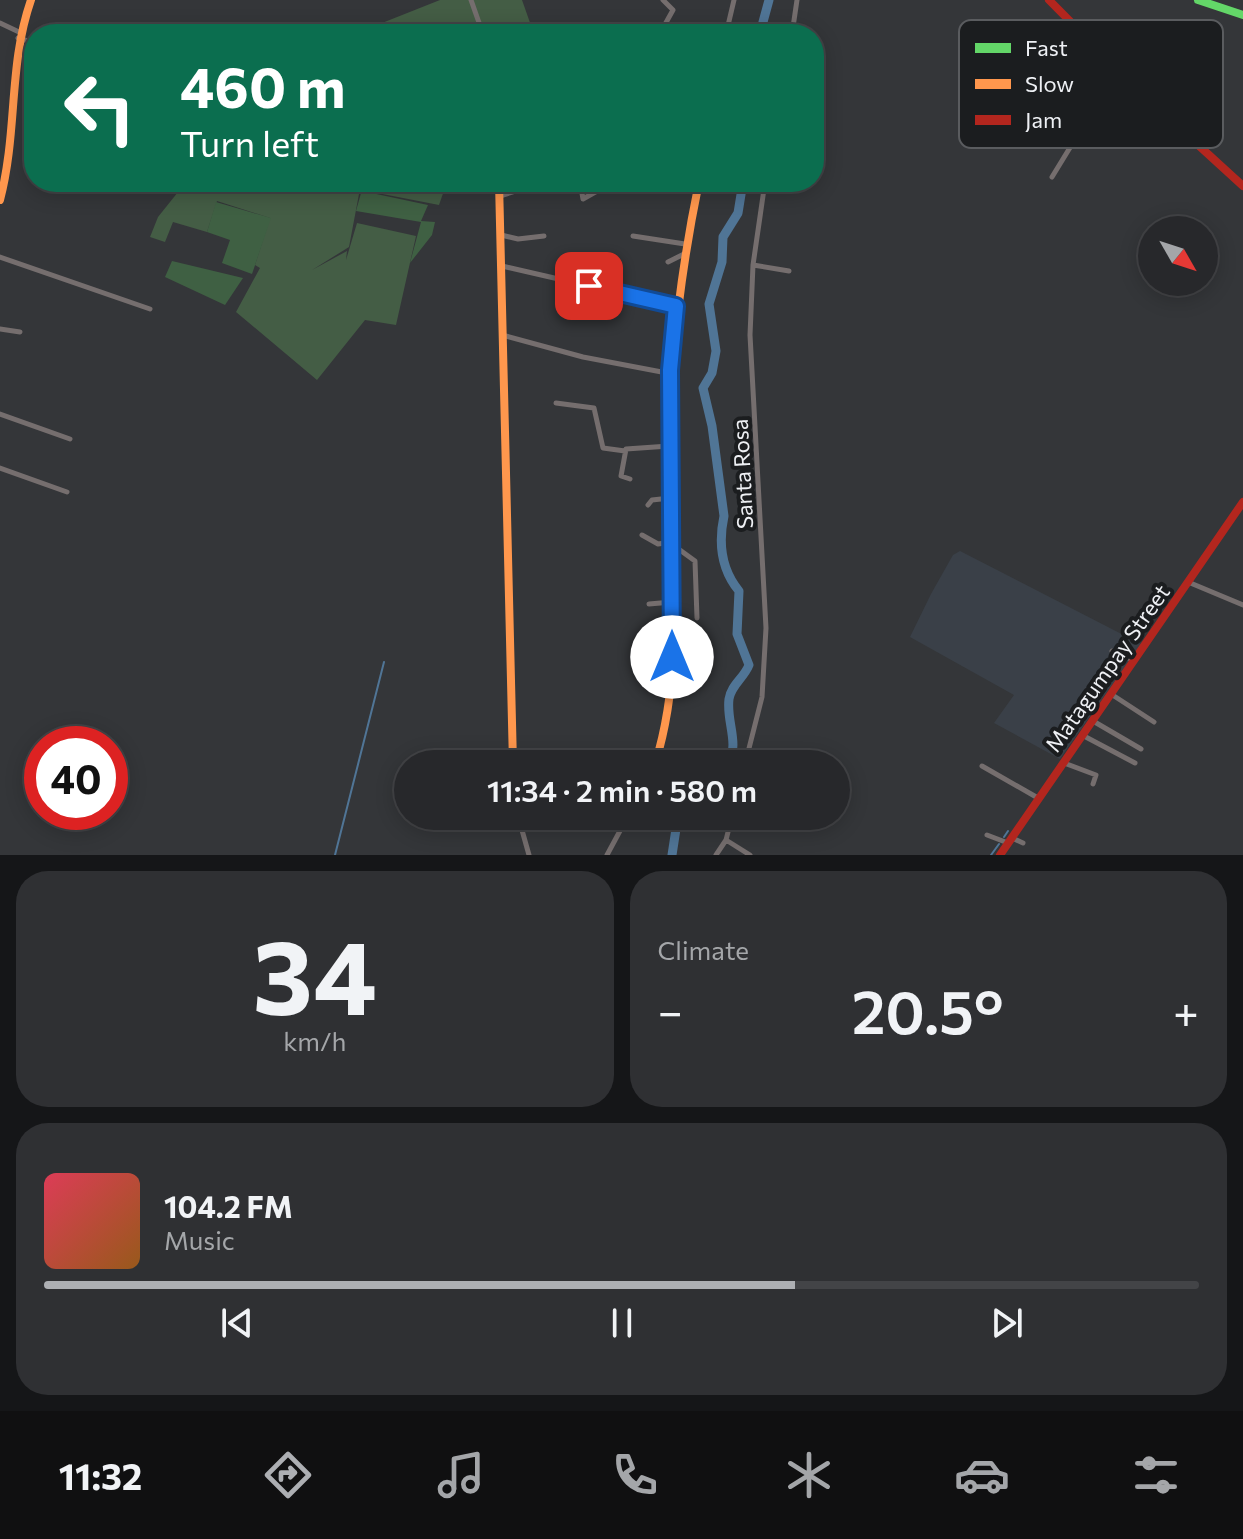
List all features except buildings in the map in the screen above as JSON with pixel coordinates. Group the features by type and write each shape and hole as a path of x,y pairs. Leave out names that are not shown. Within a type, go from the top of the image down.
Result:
{"street":[{"path":"0,200 11,158 18,35 31,0"},
{"path":"471,0 479,24"},
{"path":"663,0 673,10 665,24"},
{"path":"728,24 734,0"},
{"path":"793,24 797,0"},
{"path":"1049,0 1069,20"},
{"path":"1198,0 1243,15"},
{"path":"0,23 24,38"},
{"path":"1052,177 1070,148"},
{"path":"1202,148 1243,186"},
{"path":"500,192 513,750"},
{"path":"500,196 513,192"},
{"path":"582,192 583,199 595,192"},
{"path":"660,750 672,678 670,370 684,249 697,192"},
{"name":"Santa Rosa","path":"749,750 762,697 766,628 750,369 753,265 764,192"},
{"path":"501,235 518,239 544,236"},
{"path":"633,236 684,249"},
{"path":"668,262 684,249"},
{"path":"0,257 150,309"},
{"path":"753,265 789,271"},
{"path":"502,266 676,306"},
{"path":"0,329 15,334 20,332"},
{"path":"502,335 626,367 667,373 670,370"},
{"path":"556,403 594,408 603,448 625,451 670,446"},
{"path":"0,414 70,439"},
{"path":"625,451 621,476 630,479"},
{"path":"0,468 67,492"},
{"path":"648,505 652,500 670,498"},
{"name":"Matagumpay Street","path":"1000,855 1243,502"},
{"path":"642,535 658,544 673,543 695,561 697,618"},
{"path":"1188,582 1243,605"},
{"path":"649,604 672,602"},
{"path":"1112,651 1133,660"},
{"path":"1111,694 1154,722"},
{"path":"1092,720 1141,749"},
{"path":"1082,735 1135,763"},
{"path":"1064,763 1096,775 1093,784"},
{"path":"982,766 1038,798"},
{"path":"522,830 529,855"},
{"path":"607,855 620,830"},
{"path":"716,855 728,830"},
{"path":"987,835 1023,843"},
{"path":"726,840 750,855"}],"shaded area":[{"path":"960,551 1141,644 1060,759 994,723 1014,695 910,637 953,555"}],"green space":[{"path":"440,0 522,0 530,24 381,24"},
{"path":"178,192 355,192 359,194 349,247 312,270 347,251 346,260 357,223 416,236 396,325 365,320 317,380 236,312 260,268 255,265 270,218 217,201 207,232 173,222 165,242 150,237 158,217"},
{"path":"359,192 428,205 421,221 435,222 432,235 410,263 421,222 356,211"},
{"path":"372,192 444,192 439,205"},
{"path":"216,202 271,218 252,274 222,263 230,240 207,232"},
{"path":"172,261 243,278 225,305 165,277"}],"waterway":[{"path":"764,24 769,0"},
{"path":"732,750 729,699 749,665 737,634 739,591 728,574 722,556 724,516 712,426 703,388 712,373 716,351 709,304 722,262 723,237 738,213 741,192"},
{"path":"335,855 384,662"},
{"path":"672,855 676,830"},
{"path":"1004,837 1008,831"},
{"path":"991,855 999,844"}],"traffic: fast":[{"path":"1198,0 1243,15"}],"traffic: slow":[{"path":"24,24 31,0"},
{"path":"0,200 6,174 24,25"},
{"path":"499,192 513,750"},
{"path":"659,750 665,727 673,652 669,461 673,356 686,251 697,192"}],"traffic: jam":[{"path":"1049,0 1069,20"},
{"path":"1201,148 1243,186"},
{"path":"1000,855 1243,502"}],"route":[{"path":"589,286 676,306 670,370 672,657"}]}
